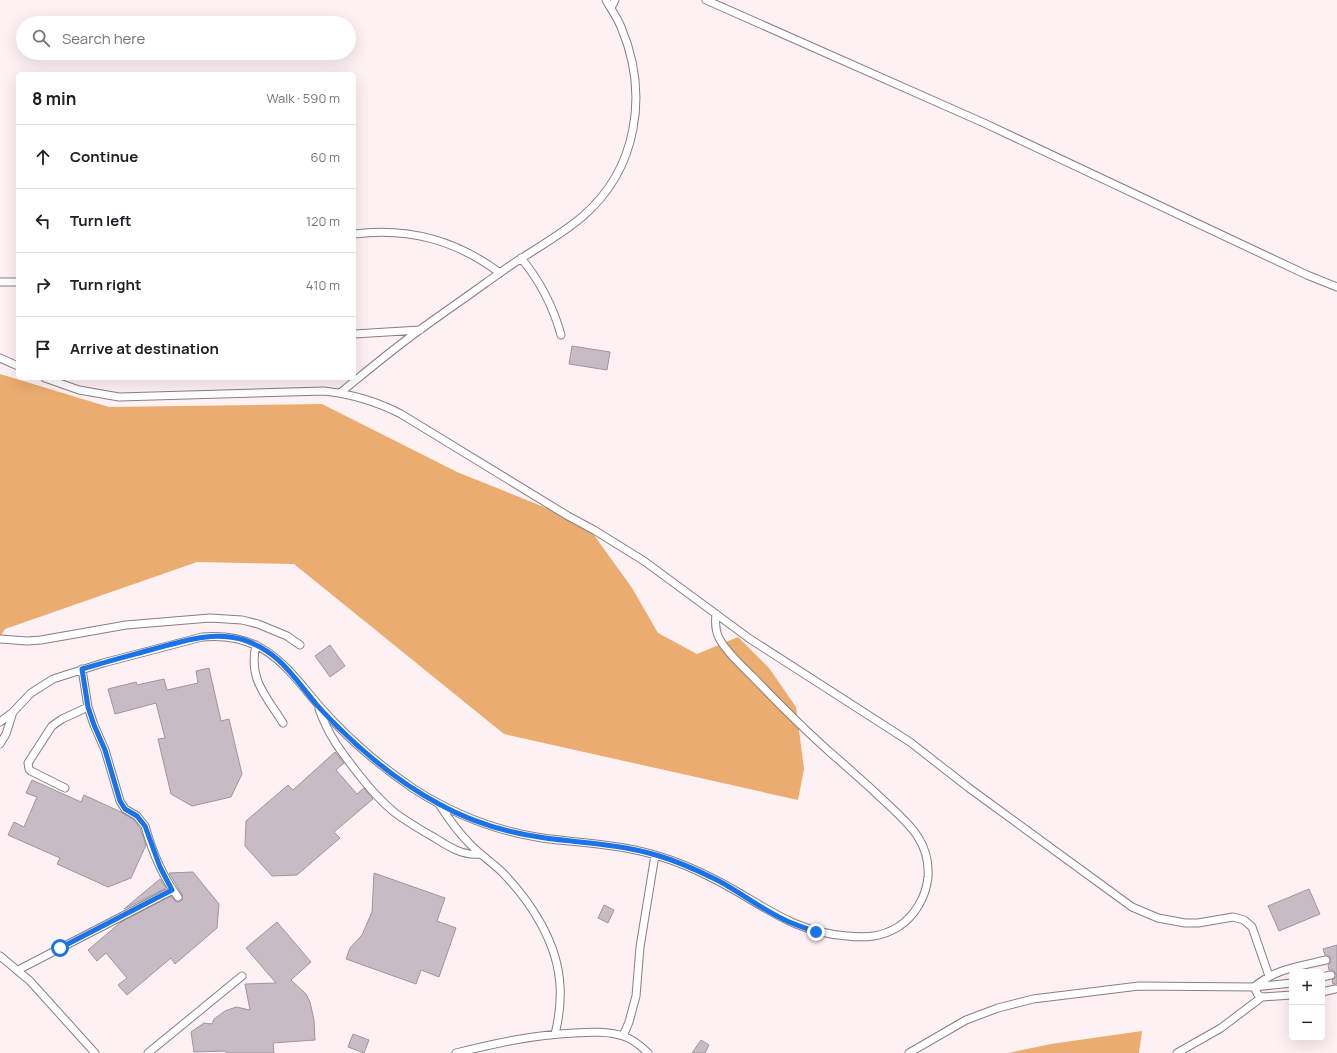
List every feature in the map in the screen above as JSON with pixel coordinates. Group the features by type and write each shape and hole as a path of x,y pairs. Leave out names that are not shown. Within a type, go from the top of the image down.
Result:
{"lane":[{"path":"340,393 420,330 521,258 568,228 582,217 595,204 616,175 630,142 636,106 634,72 628,45 606,0"},
{"path":"611,8 615,0"},
{"path":"706,0 984,123 1307,275 1337,286"},
{"path":"356,234 375,232 408,234 440,240 470,253 500,273"},
{"path":"521,258 530,269 545,293 557,320 561,335"},
{"path":"0,282 16,282"},
{"path":"356,334 420,330"},
{"path":"0,358 16,365"},
{"path":"51,380 79,390 118,397 307,390 340,393 372,401 401,414 561,512 619,545 669,578 716,614 786,663 910,742 969,788 1132,907 1158,918 1185,923 1198,923 1233,917 1244,920 1252,927 1269,976"},
{"path":"0,722 27,698 53,679 82,669 202,637 229,637 256,645 268,651 289,670 317,705 362,749 386,769 439,804 474,820 517,833 542,838 606,845 655,855 697,871 718,881 786,921 816,932 865,938 879,936 892,931 914,914 926,889 928,862 924,848 918,836 909,825 870,787 796,720 746,670 719,639 715,627 716,614"},
{"path":"0,639 20,641 41,640 126,625 210,618 242,620 258,624 277,632 300,645"},
{"path":"256,645 253,663 257,680 283,723"},
{"path":"82,669 88,707 105,750 120,801 125,809 137,816 145,826 160,867 172,890 178,897"},
{"path":"317,705 338,749 368,786 392,810 409,823 453,849 466,854 480,854"},
{"path":"65,788 28,769 28,763 52,726 62,719 88,707"},
{"path":"0,744 6,734 13,712"},
{"path":"439,804 459,833 503,874 524,898 547,935 555,956 560,985 560,1002 555,1034"},
{"path":"622,1036 629,1022 636,996 640,947 655,855"},
{"path":"18,970 172,890"},
{"path":"0,956 18,970 41,992 95,1053"},
{"path":"1254,987 1269,976 1287,969 1326,960"},
{"path":"1325,976 1331,975"},
{"path":"148,1053 242,976"},
{"path":"909,1053 966,1020 998,1008 1033,999 1139,986 1254,987 1289,983"},
{"path":"1254,987 1258,995 1262,997"},
{"path":"1325,991 1335,989"},
{"path":"1177,1053 1221,1028 1262,997 1289,995"},
{"path":"456,1053 519,1039 555,1034 587,1032 608,1033 622,1036 633,1041 648,1053"}],"shaded area":[{"path":"0,374 109,407 322,404 457,472 586,524 632,588 658,633 697,654 738,637 769,668 796,707 804,769 798,800 504,734 294,564 197,562 5,629 0,637"},
{"path":"1142,1031 1139,1053 1008,1053 1051,1044"}],"building":[{"path":"572,346 610,352 607,370 569,364"},
{"path":"330,645 345,666 330,677 315,656"},
{"path":"209,668 221,721 229,719 242,774 231,797 192,806 171,794 158,739 165,738 156,703 115,714 108,689 136,682 137,685 164,679 167,690 198,683 196,671"},
{"path":"335,752 344,763 336,770 357,794 364,788 373,799 334,832 340,838 297,875 272,876 245,846 246,821 288,785 293,790"},
{"path":"32,780 81,802 84,795 121,812 134,820 140,828 146,845 131,878 108,887 57,864 60,858 8,835 14,822 24,827 37,797 26,793"},
{"path":"193,872 219,904 217,928 175,964 171,958 127,995 118,985 127,978 106,953 97,961 88,950 121,922 171,896 176,902 181,901 183,899 182,894 169,873"},
{"path":"374,873 445,898 437,921 456,928 439,977 421,970 416,984 346,959 350,948 362,935 372,912"},
{"path":"160,879 166,888 124,909"},
{"path":"1309,889 1320,914 1279,931 1268,906"},
{"path":"604,905 614,910 608,923 598,918"},
{"path":"277,922 311,962 291,980 306,994 310,1002 314,1020 315,1040 273,1043 274,1053 226,1053 226,1051 194,1052 191,1032 204,1023 212,1024 214,1019 225,1011 236,1007 250,1010 245,984 276,983 246,948"},
{"path":"1337,945 1337,984 1333,984 1332,980 1336,977 1336,974 1333,970 1329,970 1328,965 1331,962 1331,959 1328,955 1325,955 1323,949"},
{"path":"353,1034 369,1040 364,1053 348,1047"},
{"path":"701,1040 709,1045 705,1053 692,1053"}],"route":[{"path":"60,948 172,890 160,867 145,826 137,816 125,809 120,801 105,750 90,715 82,669 189,640 216,636 242,640 268,651 289,670 317,705 338,727 362,749 386,769 439,804 474,820 517,833 542,838 606,845 655,855 697,871 718,881 786,921 816,932"}]}
